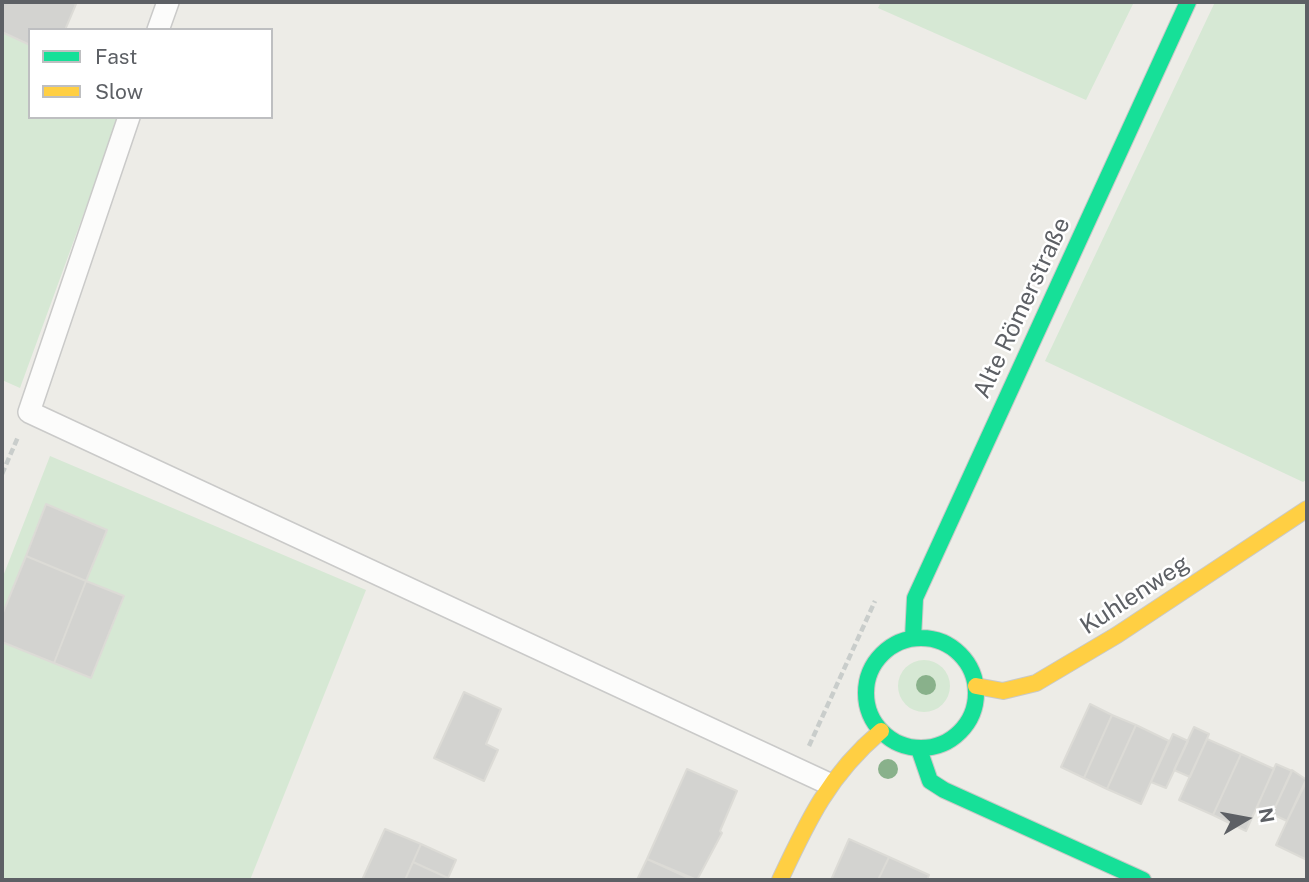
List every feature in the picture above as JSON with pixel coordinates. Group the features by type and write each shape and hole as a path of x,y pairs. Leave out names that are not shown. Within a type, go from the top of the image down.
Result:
{"street":[{"name":"Alte Römerstraße","path":"913,638 915,598 1188,2"},
{"name":"Kuhlenweg","path":"976,686 1003,691 1036,682 1117,635 1307,509"},
{"path":"913,638 939,641 961,655 971,669 976,686 975,705 967,723 955,737 938,746 919,749 900,745 881,731 870,717 866,700 866,683 872,666 883,653 897,643 913,638"},
{"path":"780,880 827,783 851,755 881,731"},
{"path":"919,749 930,781 944,790 1143,880"}],"lane":[{"path":"160,28 168,2"},
{"path":"128,119 29,412 827,783"}],"path":[{"path":"2,474 29,412"}],"green space":[{"path":"881,2 1134,2 1086,100 878,8"},
{"path":"1215,2 1307,2 1307,479 1303,482 1045,361"},
{"path":"2,31 28,41 28,119 118,119 20,388 2,380"},
{"path":"50,456 366,590 250,880 2,880 2,579"},
{"path":"924,660 943,667 950,686 943,705 924,712 905,705 898,686 905,667"}],"building":[{"path":"2,2 76,4 66,28 28,28 28,44 2,32"},
{"path":"46,504 107,530 86,581 26,556"},
{"path":"26,556 86,581 54,663 2,642 2,615"},
{"path":"86,581 124,596 91,678 54,663"},
{"path":"464,692 501,709 486,744 498,750 484,781 434,758"},
{"path":"1090,704 1112,715 1084,778 1061,767"},
{"path":"1112,715 1136,725 1107,789 1084,778"},
{"path":"1136,725 1169,741 1141,804 1107,789"},
{"path":"1194,727 1209,734 1190,777 1174,770"},
{"path":"1173,734 1188,741 1166,788 1151,782"},
{"path":"1207,739 1241,754 1213,815 1179,800"},
{"path":"1241,754 1274,769 1246,831 1213,815"},
{"path":"1276,764 1292,771 1272,814 1257,807"},
{"path":"687,769 737,791 720,831 722,833 697,880 647,859"},
{"path":"1292,770 1307,780 1287,821 1272,814"},
{"path":"1305,782 1307,783 1307,860 1276,845"},
{"path":"385,829 421,844 405,880 362,880"},
{"path":"849,839 889,857 878,880 831,880"},
{"path":"421,844 456,860 448,878 413,862"},
{"path":"889,857 929,875 927,880 878,880"},
{"path":"647,859 693,880 637,880"},
{"path":"413,862 448,878 405,880"}],"traffic: fast":[{"path":"913,638 915,598 1188,2"},
{"path":"921,638 942,642 960,654 972,672 976,693 972,714 960,732 942,744 921,748 900,744 882,732 870,714 866,693 870,672 882,654 900,642 921,638"},
{"path":"919,749 930,781 944,790 1143,880"}],"traffic: slow":[{"path":"976,686 1003,691 1036,683 1117,635 1307,509"},
{"path":"780,880 811,818 834,782 847,764 881,731"}]}
